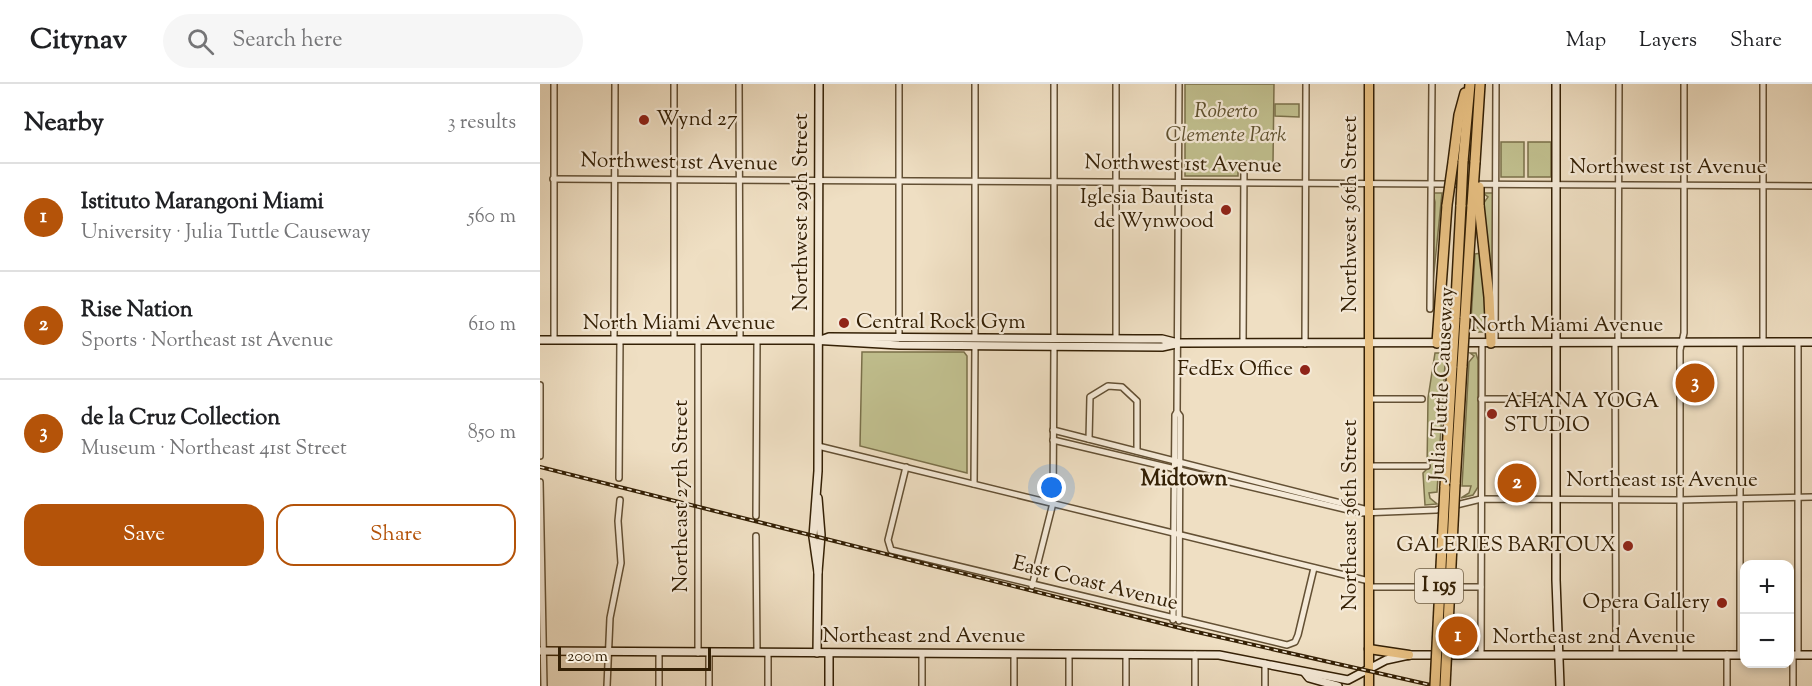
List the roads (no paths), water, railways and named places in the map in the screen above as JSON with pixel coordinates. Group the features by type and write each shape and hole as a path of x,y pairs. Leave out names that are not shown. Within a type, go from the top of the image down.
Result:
{"highway":[{"name":"Julia Tuttle Causeway","path":"1460,319 1475,205 1480,84"},
{"name":"Julia Tuttle Causeway","path":"1435,686 1444,487 1460,319 1461,205 1467,87"},
{"path":"1437,343 1447,205 1459,115 1467,87"},
{"path":"1475,205 1489,297 1489,343"},
{"name":"Julia Tuttle Causeway","path":"1445,686 1455,484 1457,366"}],"main road":[{"name":"Northwest 29th Street","path":"817,653 821,535 821,509 818,496 819,84"},
{"name":"Northwest 36th Street","path":"1369,84 1369,344"},
{"path":"1556,84 1556,399 1560,686"},
{"name":"North Miami Avenue","path":"540,340 818,340 829,337 975,342 1041,338 1054,342 1116,338 1162,339 1178,343 1243,344 1812,342"},
{"path":"1054,342 1122,343 1136,339"},
{"name":"North Miami Avenue","path":"818,340 829,344 918,346 940,342 1054,342 1162,347 1178,343"},
{"name":"Northeast 36th Street","path":"1369,344 1369,686"},
{"path":"1369,649 1409,655"},
{"name":"Northeast 2nd Avenue","path":"542,651 1196,654 1232,656 1305,674 1348,680 1386,660 1409,655 1740,655"},
{"path":"829,653 829,686"},
{"path":"1794,655 1812,655"},
{"name":"Northeast 2nd Avenue","path":"1305,674 1329,685 1338,686"}],"street":[{"path":"554,84 554,340"},
{"path":"615,84 614,179 619,478"},
{"path":"674,84 674,340"},
{"path":"739,84 740,340"},
{"path":"899,84 899,338"},
{"path":"974,484 975,84"},
{"path":"1032,585 1053,503 1054,84"},
{"path":"1116,84 1116,338"},
{"path":"1176,621 1177,461 1174,415 1177,412 1179,84"},
{"path":"1305,344 1306,84"},
{"path":"1430,309 1432,84"},
{"path":"1481,655 1481,399 1489,343 1496,184 1496,84"},
{"path":"1616,655 1615,499 1619,84"},
{"path":"1680,655 1678,500 1684,84"},
{"path":"1763,84 1763,342"},
{"path":"1243,344 1244,164"},
{"name":"Northwest 1st Avenue","path":"553,178 740,181 1619,183 1684,186 1812,186"},
{"name":"Northeast 27th Street","path":"698,340 698,653"},
{"path":"756,516 757,340"},
{"path":"1794,655 1799,497 1798,342"},
{"path":"1740,343 1741,614"},
{"path":"540,385 540,456"},
{"path":"1089,439 1090,397 1108,386 1122,387 1137,404 1137,451"},
{"path":"1369,399 1422,399"},
{"path":"1481,399 1556,399"},
{"path":"1053,430 1370,511"},
{"path":"1053,440 1354,512 1370,511"},
{"path":"818,446 1314,568 1369,584 1481,587"},
{"path":"1369,466 1427,466"},
{"name":"East Coast Avenue","path":"906,467 888,540 891,550 1176,621 1291,644 1298,635 1314,568"},
{"path":"540,482 544,686"},
{"name":"Northeast 1st Avenue","path":"1370,511 1436,510 1481,499 1678,500 1739,496 1812,497"},
{"path":"608,686 610,618 621,563 618,521 620,500"},
{"path":"756,536 757,652"},
{"path":"659,652 659,686"},
{"path":"768,652 768,686"},
{"path":"709,653 709,686"},
{"path":"922,654 922,686"},
{"path":"1014,654 1014,686"},
{"path":"1069,654 1069,686"},
{"path":"1126,654 1126,686"},
{"path":"1195,686 1196,654"},
{"path":"1726,686 1727,654"},
{"path":"1265,663 1266,686"},
{"path":"1793,686 1794,668"}],"railway":[{"path":"540,467 1188,630 1435,686"}],"place":[{"name":"Wynd 27","path":"644,120"},
{"name":"Iglesia Bautista de Wynwood","path":"1226,210"},
{"name":"Central Rock Gym","path":"844,323"},
{"name":"FedEx Office","path":"1305,370"},
{"name":"de la Cruz Collection","path":"1695,383"},
{"name":"AHANA YOGA STUDIO","path":"1492,414"},
{"name":"Rise Nation","path":"1517,483"},
{"name":"GALERIES BARTOUX","path":"1628,546"},
{"name":"Opera Gallery","path":"1722,603"},
{"name":"Istituto Marangoni Miami","path":"1458,636"}],"district":[{"name":"Midtown","path":"1184,480"}],"park label":[{"name":"Roberto Clemente Park","path":"1226,124"}]}
